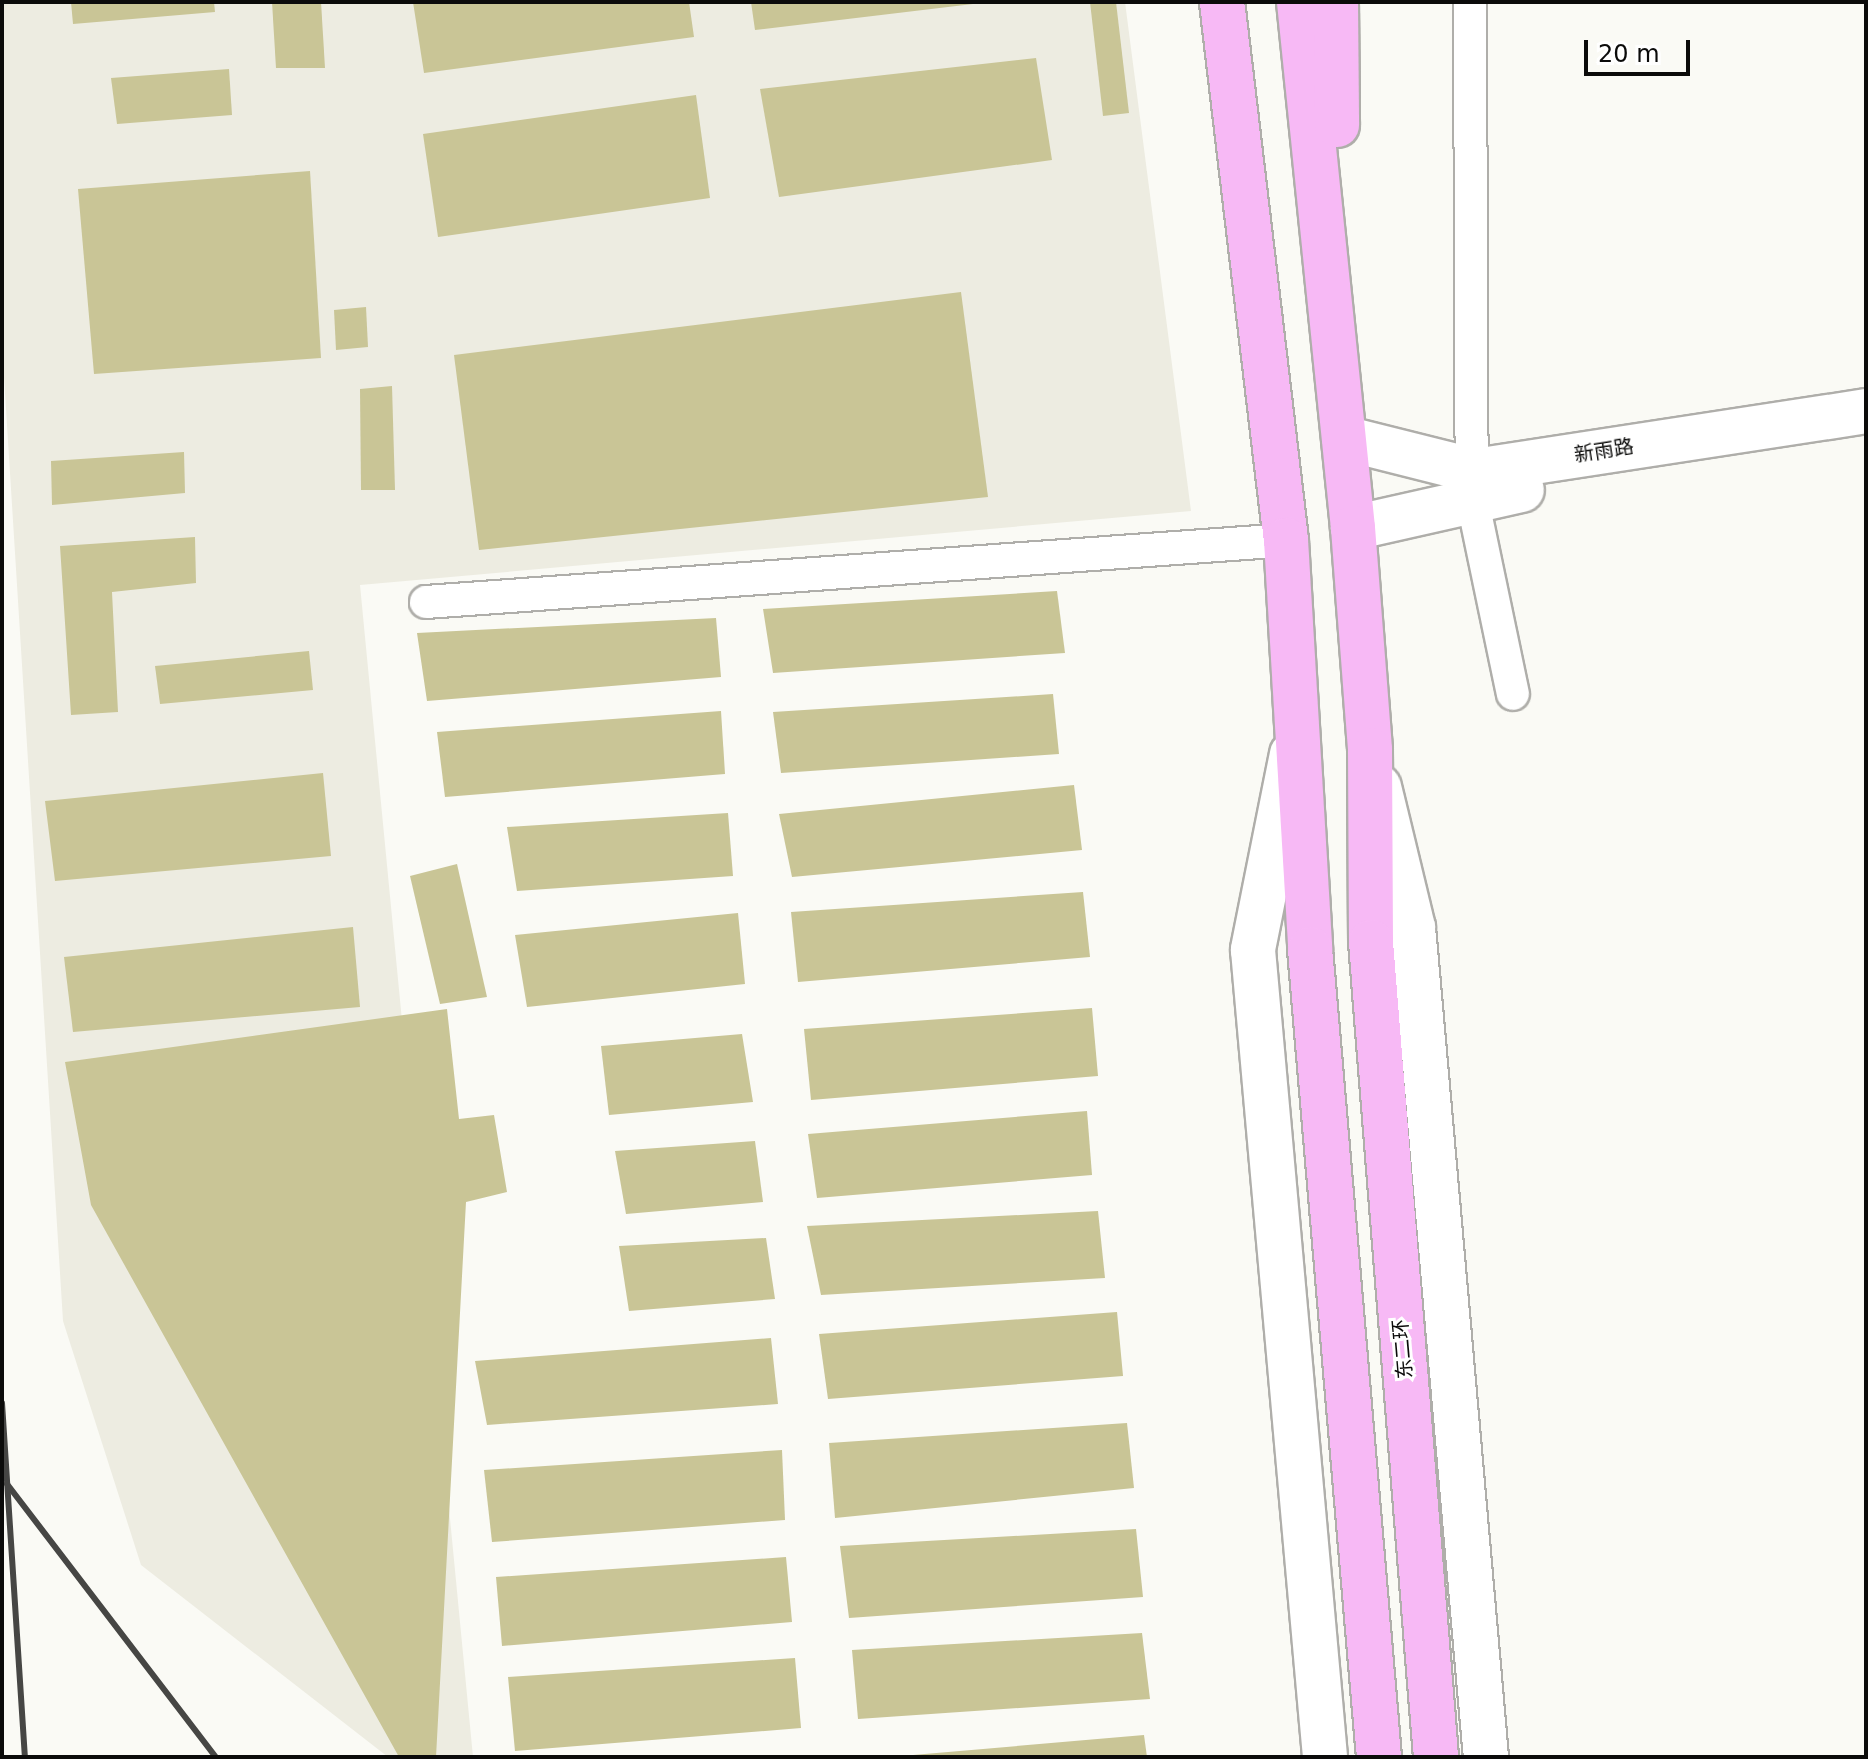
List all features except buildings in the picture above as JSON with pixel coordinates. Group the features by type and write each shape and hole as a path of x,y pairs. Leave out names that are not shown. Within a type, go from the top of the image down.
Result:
{"highway":[{"path":"1222,2 1286,540 1300,712 1310,949 1379,1757"},
{"path":"1299,2 1342,427"},
{"path":"1336,2 1342,427"},
{"name":"东二环","path":"1342,427 1370,750 1371,942 1436,1757"}],"street":[{"path":"1470,2 1474,484 1513,694"},
{"name":"新雨路","path":"1353,528 1474,484 1866,411"},
{"name":"新雨路","path":"1342,427 1474,484 1866,438"},
{"path":"426,602 1286,540"},
{"path":"1300,712 1253,950 1325,1757"},
{"path":"1370,750 1413,928 1486,1757"}],"shaded area":[{"path":"2,2 1125,2 1191,511 360,585 473,1757 388,1757 141,1565 63,1321 2,345"}],"railway":[{"path":"2,1403 25,1757"},
{"path":"7,1484 216,1757"}]}
